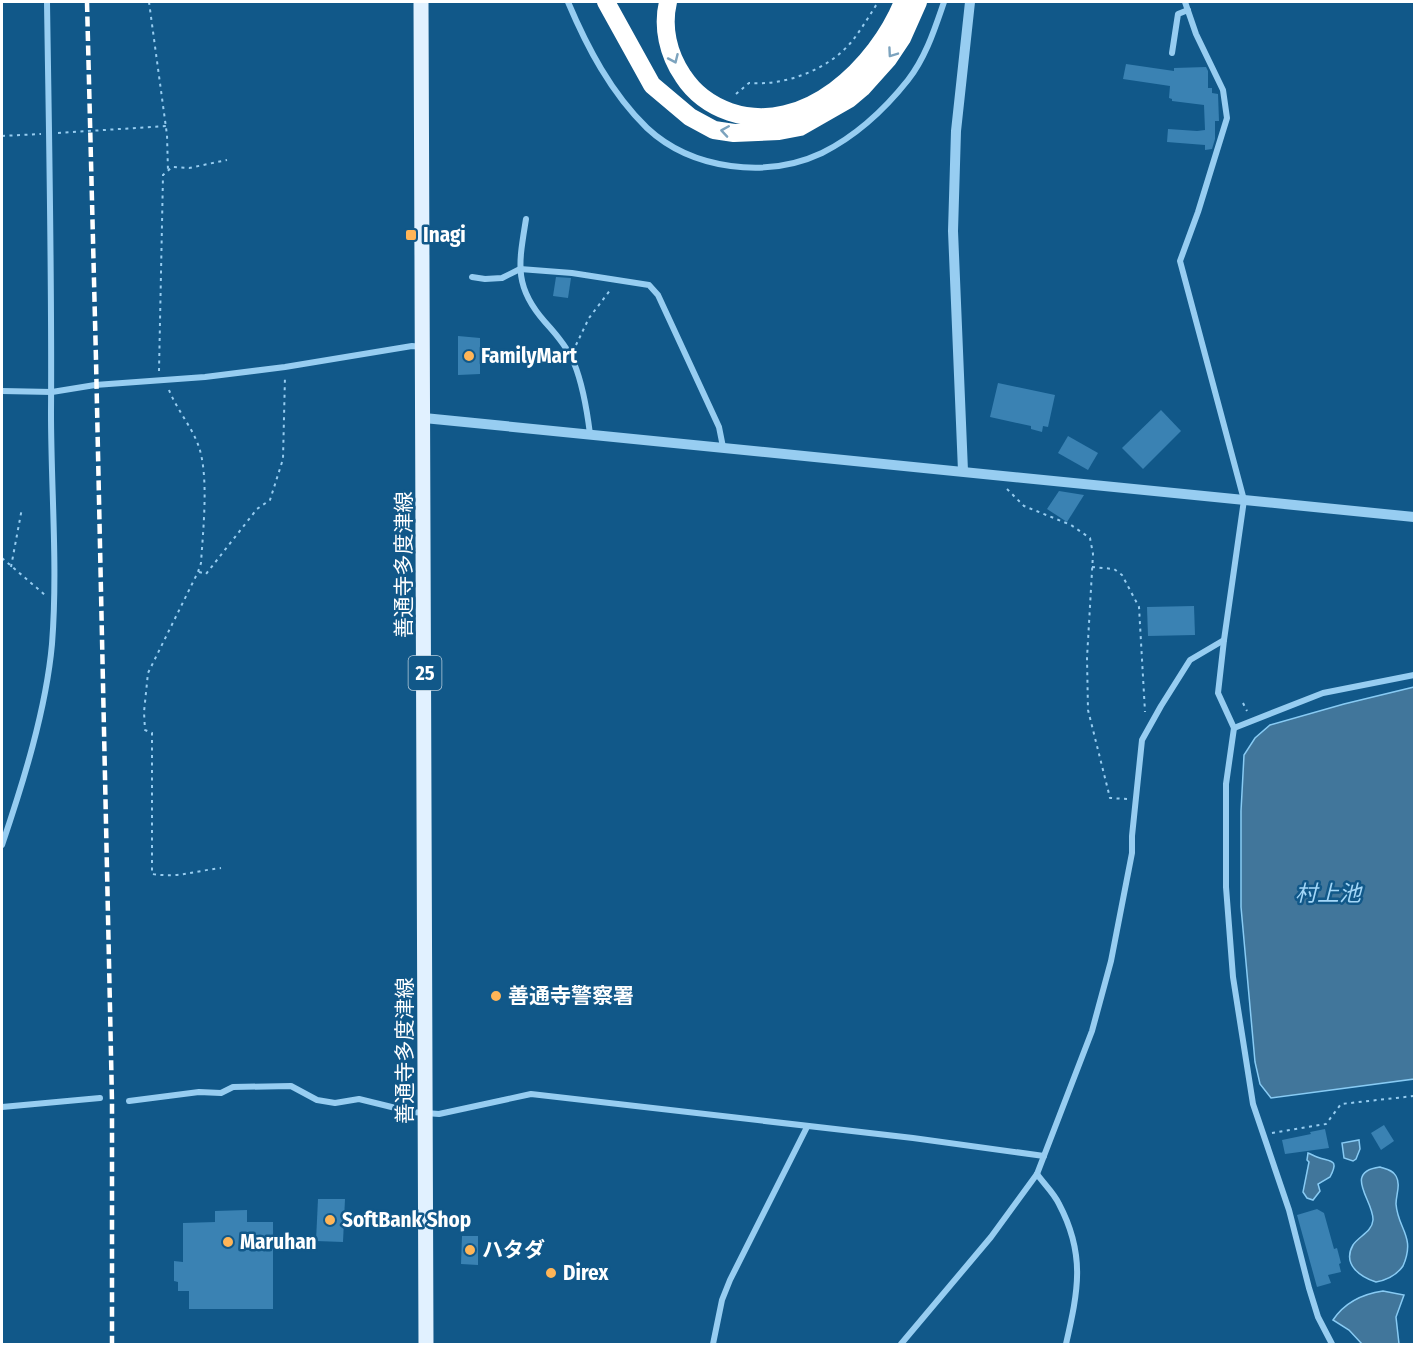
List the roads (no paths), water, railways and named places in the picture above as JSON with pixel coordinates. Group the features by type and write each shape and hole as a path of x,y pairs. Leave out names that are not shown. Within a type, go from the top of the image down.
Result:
{"highway":[{"path":"606,2 652,85 690,117 714,130 734,133 779,131 800,127 849,99 888,59 902,38 918,2"},
{"path":"668,2 666,25 669,48 677,67 687,82 702,97 720,108 741,116 762,118 779,116 810,105 851,77 877,50 903,2"}],"main road":[{"name":"善通寺多度津線","path":"422,2 426,1344"}],"street":[{"path":"2,845 21,788 43,699 52,645 52,392 47,2"},
{"path":"568,2 580,31 617,94 648,129 675,148 706,161 731,166 781,165 804,160 847,138 872,119 910,78 924,54 944,2"},
{"path":"963,471 953,231 956,131 970,2"},
{"path":"1185,2 1196,33 1224,90 1227,118 1198,212 1180,261 1244,500 1218,693 1234,728 1226,784 1226,887 1233,976 1253,1104 1289,1210 1315,1307 1332,1344"},
{"path":"1172,53 1178,14 1188,10"},
{"path":"526,219 520,269 522,285 528,301 557,336 572,359 586,404 590,434"},
{"path":"472,277 502,278 520,269 572,273 649,285 658,295 719,427 723,447"},
{"path":"2,391 52,392 95,385 167,380 285,367 412,346 422,347"},
{"path":"424,418 1414,517"},
{"path":"901,1344 991,1237 1037,1174 1092,1031 1111,961 1132,853 1142,740 1191,660 1224,640"},
{"path":"1234,728 1323,693 1414,675"},
{"path":"129,1101 183,1096 199,1092 221,1093 233,1087 291,1086 317,1100 335,1103 359,1099 412,1112 440,1114 531,1094 913,1138 1044,1156"},
{"path":"2,1107 100,1098"},
{"path":"713,1344 722,1300 730,1280 807,1127"},
{"path":"1037,1174 1059,1202 1074,1236 1078,1262 1076,1299 1066,1344"}],"water":[{"name":"村上池","path":"1414,687 1414,1079 1271,1098 1260,1084 1255,1062 1241,907 1241,811 1244,755 1255,738 1270,725"},
{"path":"1359,1140 1360,1149 1356,1159 1353,1161 1344,1158 1342,1143"},
{"path":"1308,1153 1334,1164 1330,1177 1318,1184 1320,1191 1313,1200 1307,1198 1303,1192 1309,1162"},
{"path":"1380,1167 1393,1172 1396,1176 1397,1213 1408,1247 1403,1266 1391,1277 1376,1282 1364,1277 1354,1269 1350,1252 1353,1245 1368,1231 1373,1220 1361,1181 1363,1175 1369,1170"},
{"path":"1383,1291 1404,1295 1396,1317 1399,1344 1362,1344 1349,1330 1333,1320 1343,1308 1355,1300"}],"railway":[{"path":"87,2 112,1101 112,1344"}],"place":[{"name":"Inagi","path":"411,235"},
{"name":"FamilyMart","path":"469,356"},
{"name":"善通寺警察署","path":"496,996"},
{"name":"SoftBank Shop","path":"330,1220"},
{"name":"Maruhan","path":"228,1242"},
{"name":"ハタダ","path":"470,1250"},
{"name":"Direx","path":"551,1273"}]}
